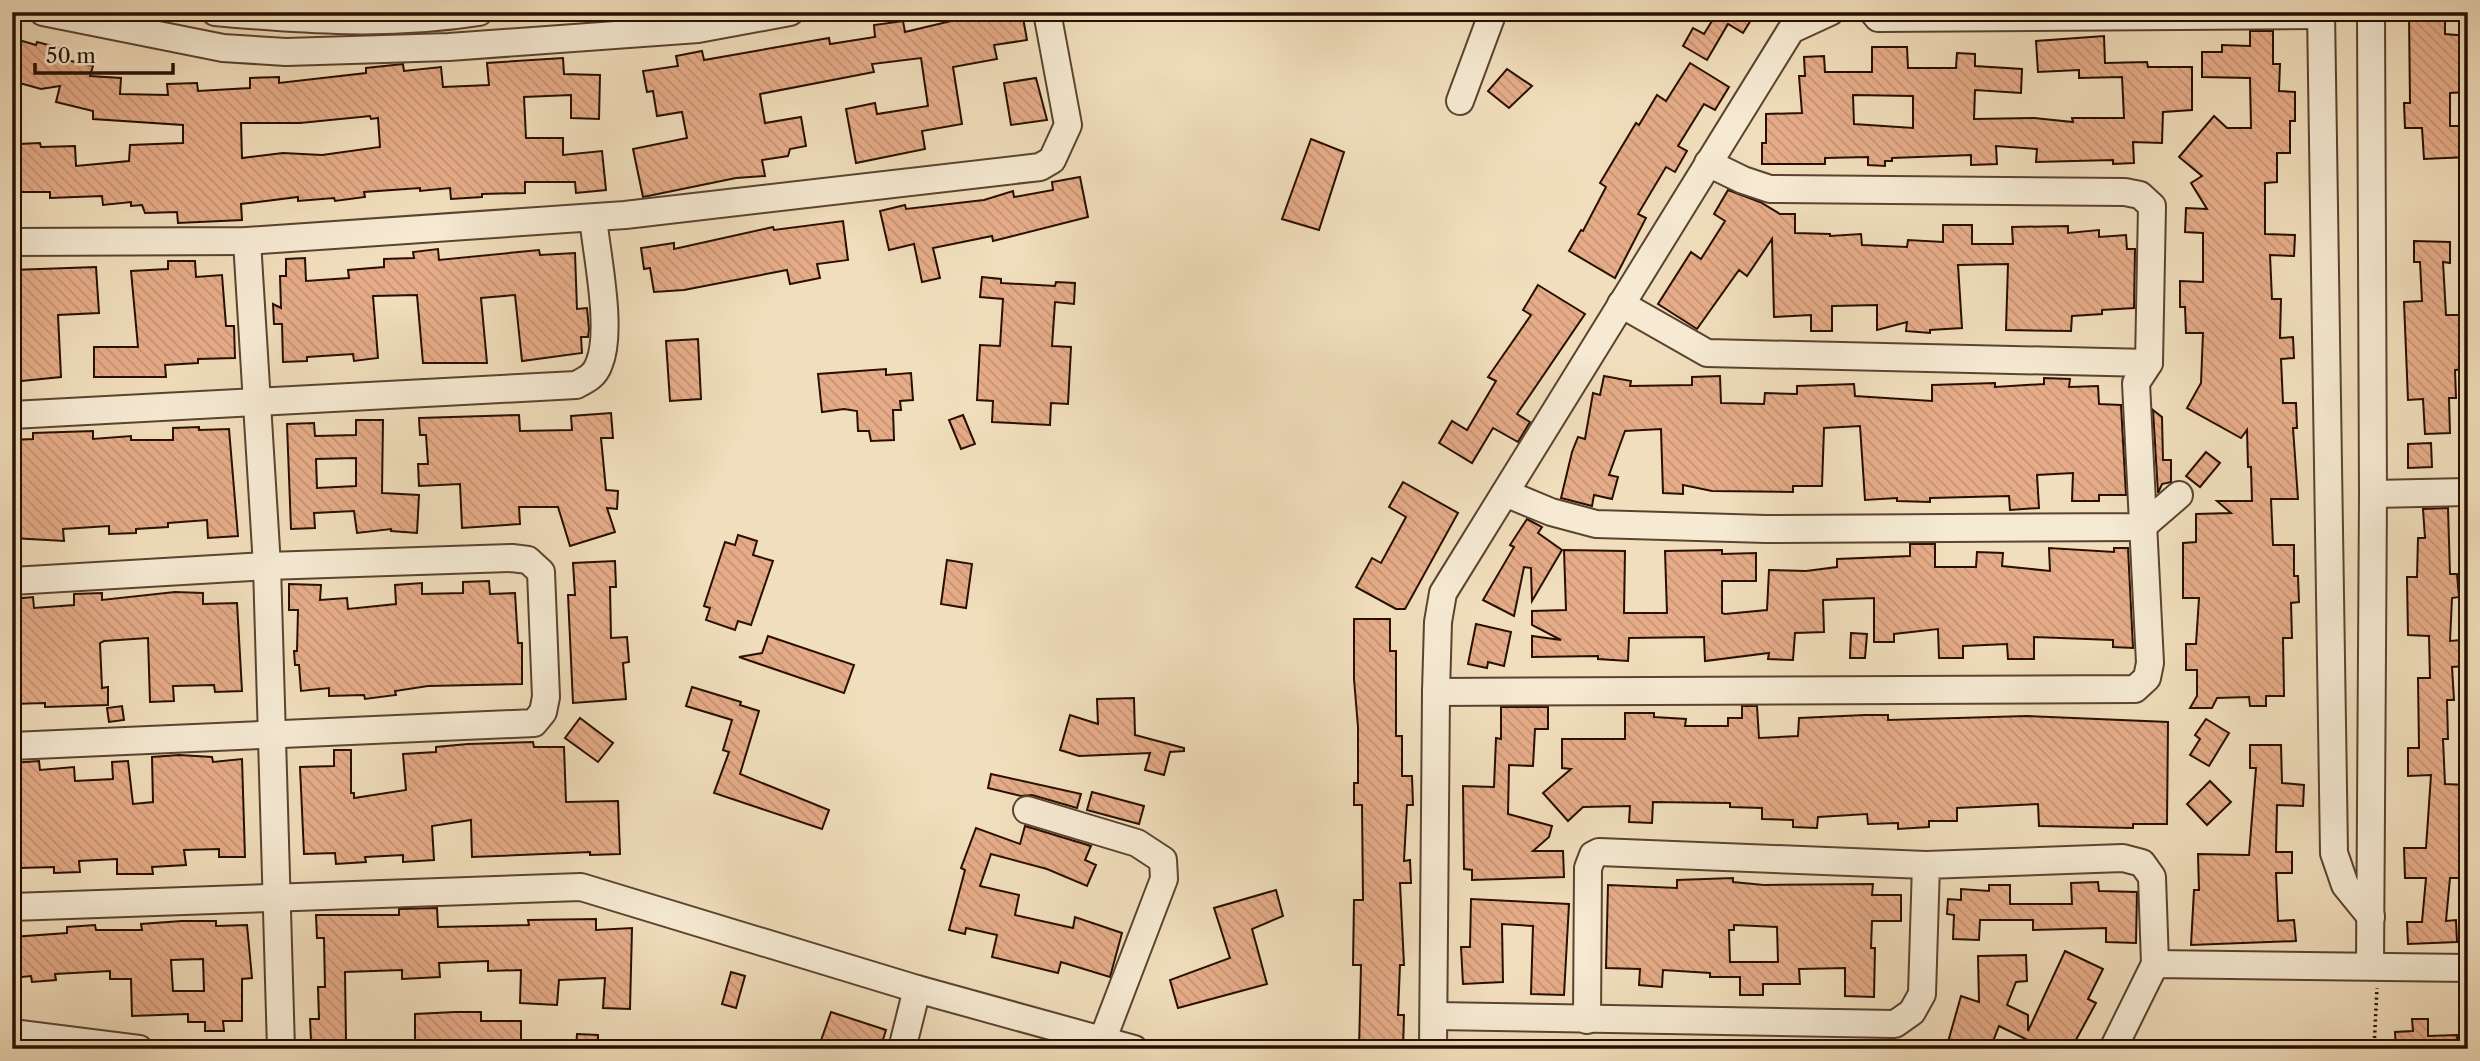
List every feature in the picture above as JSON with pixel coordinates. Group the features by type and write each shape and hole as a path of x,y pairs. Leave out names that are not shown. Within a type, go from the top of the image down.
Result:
{"street":[{"path":"43,12 187,42 286,52 449,47 698,29 790,12"},
{"path":"215,12 322,22 444,18 478,12"},
{"path":"12,242 247,241 593,218 1040,167 1052,160 1060,148 1068,125 1047,12"},
{"path":"1460,101 1493,12"},
{"path":"1433,1049 1436,692 1438,622 1443,593 1791,30 1830,12"},
{"path":"1873,12 1878,18 2321,14 2334,853 2345,885 2371,917"},
{"path":"2371,12 2374,494 2371,917 2374,965"},
{"path":"1436,692 2135,689 2147,678 2150,663 2136,383 2149,363 2152,206 2140,195 2125,192 1770,189 1742,180 1708,163"},
{"path":"12,415 576,385 591,377 599,366 606,342 593,218"},
{"path":"247,241 268,566 282,1049"},
{"path":"1621,304 1707,353 2149,363"},
{"path":"2374,494 2468,492"},
{"path":"1505,493 1551,512 1596,524 1766,529 2142,527 2179,495"},
{"path":"12,581 268,566 512,558 528,560 541,572 546,697 543,712 534,723 12,746"},
{"path":"1027,810 1138,843 1163,860 1164,879 1101,1044"},
{"path":"1587,1020 1588,868 1593,855 1599,852 1926,865 2123,858 2142,863 2152,877 2155,964 2113,1049"},
{"path":"1435,1016 1895,1024 1912,1012 1922,994 1926,865"},
{"path":"12,907 279,895 582,887 1101,1044 1134,1049"},
{"path":"2155,964 2468,968"},
{"path":"902,1049 917,989"},
{"path":"12,1033 138,1049"}],"path":[{"path":"2374,965 2374,1049"}],"building":[{"path":"989,12 1022,12 1027,40 994,45 997,59 953,67 962,124 922,131 925,149 856,163 846,109 875,103 877,114 928,106 921,58 872,64 874,72 760,94 765,123 801,117 806,146 790,149 788,156 762,160 765,176 736,178 643,197 633,149 687,138 682,112 657,116 653,91 647,92 643,71 678,66 676,56 702,51 704,60 829,38 830,44 875,37 874,25 903,21 905,32"},
{"path":"1709,12 1756,12 1743,33 1728,24 1707,60 1683,46 1693,28 1704,34 1715,16"},
{"path":"2409,12 2445,12 2445,34 2468,36 2468,92 2450,93 2450,126 2468,126 2468,157 2424,159 2422,128 2405,128 2404,103 2410,103"},
{"path":"2250,31 2273,31 2273,64 2280,64 2279,91 2295,92 2295,121 2290,121 2290,153 2277,153 2277,182 2265,183 2265,234 2295,235 2294,256 2270,255 2272,299 2281,299 2280,338 2293,337 2294,358 2281,359 2283,403 2296,403 2297,428 2293,428 2298,499 2271,499 2273,545 2294,545 2294,576 2298,576 2299,602 2291,603 2292,638 2283,638 2284,696 2266,696 2266,706 2250,706 2249,697 2217,698 2212,708 2190,708 2197,696 2197,670 2186,670 2186,644 2196,644 2199,598 2183,598 2183,543 2196,542 2196,514 2231,513 2217,501 2252,501 2247,430 2241,438 2187,408 2201,383 2203,333 2186,333 2185,307 2180,307 2180,281 2203,282 2203,233 2185,232 2186,208 2207,209 2191,183 2202,176 2179,157 2214,116 2227,128 2251,128 2250,78 2202,77 2202,52 2222,52 2222,45 2250,46"},
{"path":"2104,36 2105,63 2147,62 2148,67 2192,67 2192,110 2163,112 2162,143 2133,142 2134,163 2113,164 2113,160 2036,162 2037,149 1996,146 1997,164 1971,165 1971,155 1892,158 1892,161 1885,161 1885,166 1868,165 1868,157 1825,158 1825,164 1762,164 1762,143 1766,143 1766,114 1802,113 1799,76 1805,76 1804,57 1824,56 1825,72 1872,72 1872,47 1907,47 1908,68 1956,68 1957,53 1975,54 1975,66 2022,69 2021,93 1975,90 1974,119 2034,118 2073,122 2072,118 2124,118 2122,77 2079,78 2079,70 2038,72 2036,41","holes":["1853,95 1913,96 1913,128 1854,124"]},
{"path":"12,38 60,48 58,58 93,66 90,76 121,78 120,94 168,95 167,84 197,83 198,91 250,88 250,78 279,77 279,83 366,73 366,68 403,64 404,71 441,67 443,87 489,85 487,63 563,58 564,74 600,75 599,119 571,118 571,95 524,97 526,138 563,138 563,155 602,151 606,190 576,193 575,182 525,182 525,193 482,194 482,197 451,199 450,188 420,191 420,188 364,192 365,197 335,201 334,198 298,201 298,197 241,204 242,220 178,223 177,212 145,213 142,205 131,206 131,202 103,205 102,196 50,198 50,192 16,192 18,144 40,143 41,147 75,146 76,166 129,161 130,145 183,143 183,125 93,119 93,111 56,102 60,86 41,89 12,81","holes":["370,116 371,119 378,118 380,147 322,155 283,153 242,158 241,123 300,123"]},
{"path":"1690,63 1729,87 1715,110 1704,104 1678,146 1687,151 1675,172 1666,167 1638,214 1646,218 1615,278 1569,251 1581,230 1583,231 1606,187 1600,183 1636,123 1639,125 1657,95 1666,101"},
{"path":"1507,69 1532,86 1509,108 1488,91"},
{"path":"1036,78 1047,120 1011,125 1004,83"},
{"path":"1311,139 1344,152 1319,230 1282,219"},
{"path":"1080,177 1088,217 993,241 992,236 933,248 940,278 922,282 914,244 889,250 880,211 905,205 906,209 984,200 1013,191 1014,197 1053,190 1052,182"},
{"path":"1728,190 1760,202 1780,214 1795,214 1795,233 1830,236 1861,234 1862,245 1907,247 1908,240 1943,242 1943,225 1972,225 1972,244 2013,244 2012,227 2068,226 2068,233 2099,230 2099,237 2126,235 2127,249 2135,249 2134,308 2102,310 2102,314 2072,316 2071,331 2006,330 2008,264 1958,265 1962,328 1930,330 1930,333 1906,331 1907,322 1877,330 1877,305 1832,306 1832,331 1811,331 1811,315 1774,317 1772,239 1747,276 1739,270 1697,329 1658,304 1691,252 1701,259 1725,221 1714,214"},
{"path":"843,221 848,260 817,264 820,278 790,284 787,270 684,290 654,292 650,268 644,269 641,248 674,243 674,249 773,227 774,230"},
{"path":"2414,241 2450,242 2450,263 2443,262 2446,315 2460,315 2460,340 2468,340 2468,369 2455,370 2456,398 2449,398 2450,433 2425,434 2423,399 2408,400 2404,302 2422,301 2420,262 2414,262"},
{"path":"438,249 439,260 539,250 540,255 575,253 577,309 587,308 589,329 588,337 581,337 582,353 522,361 515,295 481,298 487,363 423,363 417,295 373,296 378,358 354,361 353,354 307,357 307,361 283,362 282,324 274,324 273,304 281,308 280,276 286,276 286,259 305,258 306,281 349,278 348,270 384,267 384,259 414,258 413,252"},
{"path":"168,261 195,261 196,277 222,275 226,326 234,326 235,358 198,359 198,363 165,365 166,377 94,377 94,347 138,347 131,271 168,269"},
{"path":"96,267 99,313 58,315 61,377 12,382 12,270"},
{"path":"982,277 1001,279 1001,283 1055,286 1056,282 1075,283 1074,304 1055,302 1052,346 1071,347 1068,404 1051,403 1050,425 992,422 993,401 977,400 980,345 1000,346 1003,299 980,297"},
{"path":"1538,285 1585,314 1517,414 1530,422 1518,442 1493,428 1472,463 1439,443 1452,421 1467,430 1496,381 1488,377 1531,315 1523,310"},
{"path":"698,339 701,399 670,401 666,341"},
{"path":"886,369 886,375 911,373 913,400 900,401 901,410 893,410 894,440 871,441 869,431 858,431 857,411 844,409 822,412 818,374"},
{"path":"1604,376 1631,381 1630,386 1692,385 1692,377 1720,376 1721,403 1764,404 1765,393 1797,394 1797,386 1854,384 1855,396 1932,401 1932,385 1995,383 1995,387 2044,384 2044,378 2070,379 2069,387 2098,386 2099,404 2121,405 2126,495 2099,495 2099,501 2072,501 2073,473 2037,475 2039,508 2010,510 2009,496 1930,498 1930,502 1897,501 1897,498 1865,500 1860,426 1824,428 1822,486 1793,486 1793,492 1712,491 1683,485 1683,494 1663,493 1661,429 1625,431 1609,475 1618,477 1612,499 1594,495 1592,506 1561,498 1572,452 1578,437 1585,439 1593,393 1600,395"},
{"path":"2153,410 2162,417 2163,460 2171,460 2171,482 2162,484 2158,493"},
{"path":"611,413 613,438 601,438 606,490 618,491 617,509 607,508 615,532 570,546 558,507 519,507 520,524 462,528 460,484 419,486 418,464 428,464 426,435 420,435 419,418 519,415 520,431 572,430 571,416"},
{"path":"963,415 975,444 961,449 949,420"},
{"path":"356,420 383,420 382,493 419,495 417,533 391,529 357,533 354,511 314,513 315,528 291,529 287,424 314,423 315,436 356,435","holes":["356,458 356,486 317,488 316,459"]},
{"path":"199,427 199,430 229,429 238,536 208,538 207,520 168,523 168,527 136,529 136,533 109,534 109,526 63,529 64,541 12,538 12,440 33,439 33,433 93,431 93,439 131,436 131,440 173,440 173,428"},
{"path":"2431,443 2432,467 2408,468 2408,444"},
{"path":"2206,452 2220,463 2200,487 2186,476"},
{"path":"1403,482 1458,513 1405,609 1396,609 1356,587 1372,558 1381,563 1406,517 1389,507"},
{"path":"2448,508 2450,574 2457,574 2459,597 2452,598 2450,641 2461,640 2464,666 2452,667 2454,700 2447,700 2448,739 2443,739 2445,784 2468,785 2468,840 2459,840 2460,878 2450,878 2446,921 2456,920 2457,942 2408,944 2407,922 2422,922 2426,878 2405,878 2404,848 2426,848 2431,775 2408,776 2408,748 2419,748 2418,678 2430,678 2429,636 2408,635 2407,577 2417,577 2418,538 2425,538 2423,509"},
{"path":"1527,519 1542,527 1538,533 1562,550 1532,601 1531,568 1524,567 1514,616 1483,600 1514,547 1510,545"},
{"path":"738,535 757,541 753,555 773,561 751,625 738,621 735,630 706,620 710,608 704,606 725,542 735,545"},
{"path":"1910,544 1935,544 1935,567 1976,567 1977,552 2003,553 2002,566 2050,571 2049,548 2114,552 2114,548 2128,548 2133,648 2113,647 2113,640 2034,637 2034,659 2008,659 2007,644 1963,646 1963,658 1939,658 1938,629 1894,634 1894,642 1874,642 1874,598 1823,600 1824,632 1795,633 1793,660 1768,659 1769,653 1705,661 1704,637 1629,638 1628,661 1598,659 1598,656 1532,657 1532,636 1561,640 1532,625 1532,611 1566,610 1564,550 1625,551 1624,613 1667,613 1665,551 1722,550 1722,554 1756,553 1756,581 1722,581 1722,613 1725,614 1767,610 1769,570 1806,571 1837,567 1837,559 1910,556"},
{"path":"947,560 972,564 966,608 941,604"},
{"path":"615,561 616,587 610,587 611,638 627,637 629,662 623,663 626,699 573,703 568,595 575,595 573,563"},
{"path":"489,581 490,594 515,593 518,643 522,643 522,684 428,686 395,691 396,695 365,699 364,695 329,696 329,688 301,691 299,665 295,665 294,651 297,651 298,610 289,610 289,584 321,585 320,600 347,598 348,609 396,604 395,585 422,583 422,594 463,593 463,582"},
{"path":"175,592 203,593 203,604 237,603 242,691 215,692 214,685 173,686 174,701 150,702 148,638 100,643 102,688 108,687 108,705 45,707 45,703 12,704 12,599 33,597 34,608 74,605 74,594 102,593 102,600"},
{"path":"1354,619 1390,619 1390,651 1396,651 1396,736 1402,736 1402,776 1412,776 1413,805 1407,805 1404,861 1410,860 1411,883 1400,883 1404,965 1400,965 1398,1015 1404,1015 1403,1049 1359,1049 1361,965 1353,965 1354,900 1363,900 1362,805 1354,805 1354,783 1358,783 1358,727 1354,679"},
{"path":"1476,624 1511,632 1504,666 1488,662 1487,668 1468,664"},
{"path":"1851,633 1867,634 1865,658 1850,658"},
{"path":"768,636 854,665 844,693 739,657 762,653"},
{"path":"692,687 741,702 740,705 759,711 740,774 829,810 822,829 714,793 729,752 723,750 732,720 686,706"},
{"path":"1134,698 1135,735 1184,748 1184,751 1170,752 1164,775 1145,770 1150,753 1079,756 1060,750 1070,715 1098,724 1097,699"},
{"path":"122,706 124,720 109,722 107,708"},
{"path":"1742,706 1757,706 1759,738 1798,736 1799,718 1865,715 1888,715 1888,720 2027,716 2168,722 2167,824 2133,824 2133,828 2039,826 2038,804 1957,808 1957,821 1929,821 1929,827 1898,829 1898,823 1868,824 1867,814 1818,817 1817,828 1793,827 1793,820 1762,819 1762,808 1730,807 1730,803 1653,802 1652,823 1629,822 1630,806 1583,807 1568,821 1543,793 1571,769 1562,768 1562,739 1625,739 1625,713 1654,713 1654,717 1686,719 1685,726 1728,726 1728,718 1742,718"},
{"path":"1501,707 1548,707 1548,729 1535,729 1533,766 1509,765 1508,814 1552,826 1549,837 1533,851 1563,851 1564,877 1472,880 1472,870 1464,869 1463,786 1494,787 1496,738 1501,739"},
{"path":"580,718 613,743 598,762 565,738"},
{"path":"2206,719 2229,733 2209,766 2190,755 2200,739 2195,735"},
{"path":"533,742 534,747 564,747 566,802 618,801 620,854 590,855 590,852 472,857 471,820 432,826 434,860 403,862 403,855 365,857 366,862 336,864 335,853 304,854 300,767 334,766 334,750 351,750 351,793 354,793 354,798 406,790 403,754 436,752 436,747 468,744"},
{"path":"2250,745 2281,745 2282,783 2304,785 2303,806 2277,805 2276,852 2292,852 2292,873 2276,873 2278,921 2294,920 2296,941 2191,945 2194,890 2199,890 2198,854 2249,855 2256,768 2250,768"},
{"path":"152,757 212,757 213,762 242,759 245,857 219,857 219,849 184,850 186,865 152,867 153,874 117,874 117,859 79,861 80,872 54,873 54,867 20,868 12,763 39,761 40,770 74,767 75,781 113,779 112,762 128,761 133,804 153,802"},
{"path":"991,774 1081,794 1077,808 1032,795 1021,796 988,788"},
{"path":"2210,781 2231,802 2207,825 2187,804"},
{"path":"1092,792 1144,806 1139,824 1087,810"},
{"path":"1025,826 1091,846 1085,860 1096,865 1087,886 1047,869 991,854 980,886 1019,895 1015,915 1073,928 1075,917 1122,933 1110,977 1061,962 1058,973 992,957 997,935 966,928 965,934 949,930 965,870 961,868 976,828 1020,844"},
{"path":"1733,878 1733,882 1764,885 1873,884 1872,895 1901,895 1901,921 1872,921 1871,948 1875,948 1874,997 1845,996 1845,968 1799,969 1800,984 1763,984 1763,995 1740,995 1740,977 1710,977 1710,973 1663,970 1662,987 1639,985 1640,969 1606,968 1608,885 1677,888 1677,880","holes":["1734,925 1777,927 1778,962 1730,962 1729,930 1734,930"]},
{"path":"2098,882 2099,891 2137,892 2136,943 2106,942 2106,928 2033,930 2033,920 1980,920 1979,940 1953,939 1954,915 1947,914 1948,899 1961,900 1961,889 1989,891 1989,885 2010,885 2010,904 2072,904 2071,883"},
{"path":"1276,890 1283,916 1252,929 1267,984 1178,1008 1170,980 1230,958 1214,908"},
{"path":"1471,899 1569,904 1564,995 1531,994 1533,926 1502,924 1503,982 1463,984 1461,947 1470,947"},
{"path":"437,908 438,927 529,925 528,920 596,919 596,930 632,928 630,1009 603,1008 605,978 559,980 557,1005 520,1003 521,970 488,971 488,961 439,963 440,977 402,979 402,970 345,972 346,1040 311,1041 310,1019 319,1019 318,987 325,987 324,938 317,938 316,915 399,915 399,909"},
{"path":"216,921 216,926 247,925 252,978 242,979 242,1021 223,1021 224,1031 205,1031 205,1022 188,1022 188,1014 132,1016 131,979 110,979 110,971 55,974 56,980 32,982 31,976 12,978 12,937 67,933 67,927 95,925 96,930 142,930 141,924","holes":["203,959 204,991 173,991 171,960"]},
{"path":"2065,951 2103,969 2088,999 2096,1003 2071,1049 2046,1049 1999,1026 1990,1049 1946,1049 1961,996 1979,1002 1978,956 2026,955 2027,981 2016,982 2007,1005 2028,1015 2028,1031"},
{"path":"731,972 745,976 736,1008 722,1004"},
{"path":"481,1012 481,1021 521,1021 521,1049 415,1049 415,1014"},
{"path":"831,1012 886,1030 880,1049 818,1049"},
{"path":"2412,1019 2428,1019 2428,1036 2457,1035 2458,1049 2396,1049 2395,1032 2413,1031"},
{"path":"577,1034 598,1035 598,1049 576,1049"}]}
